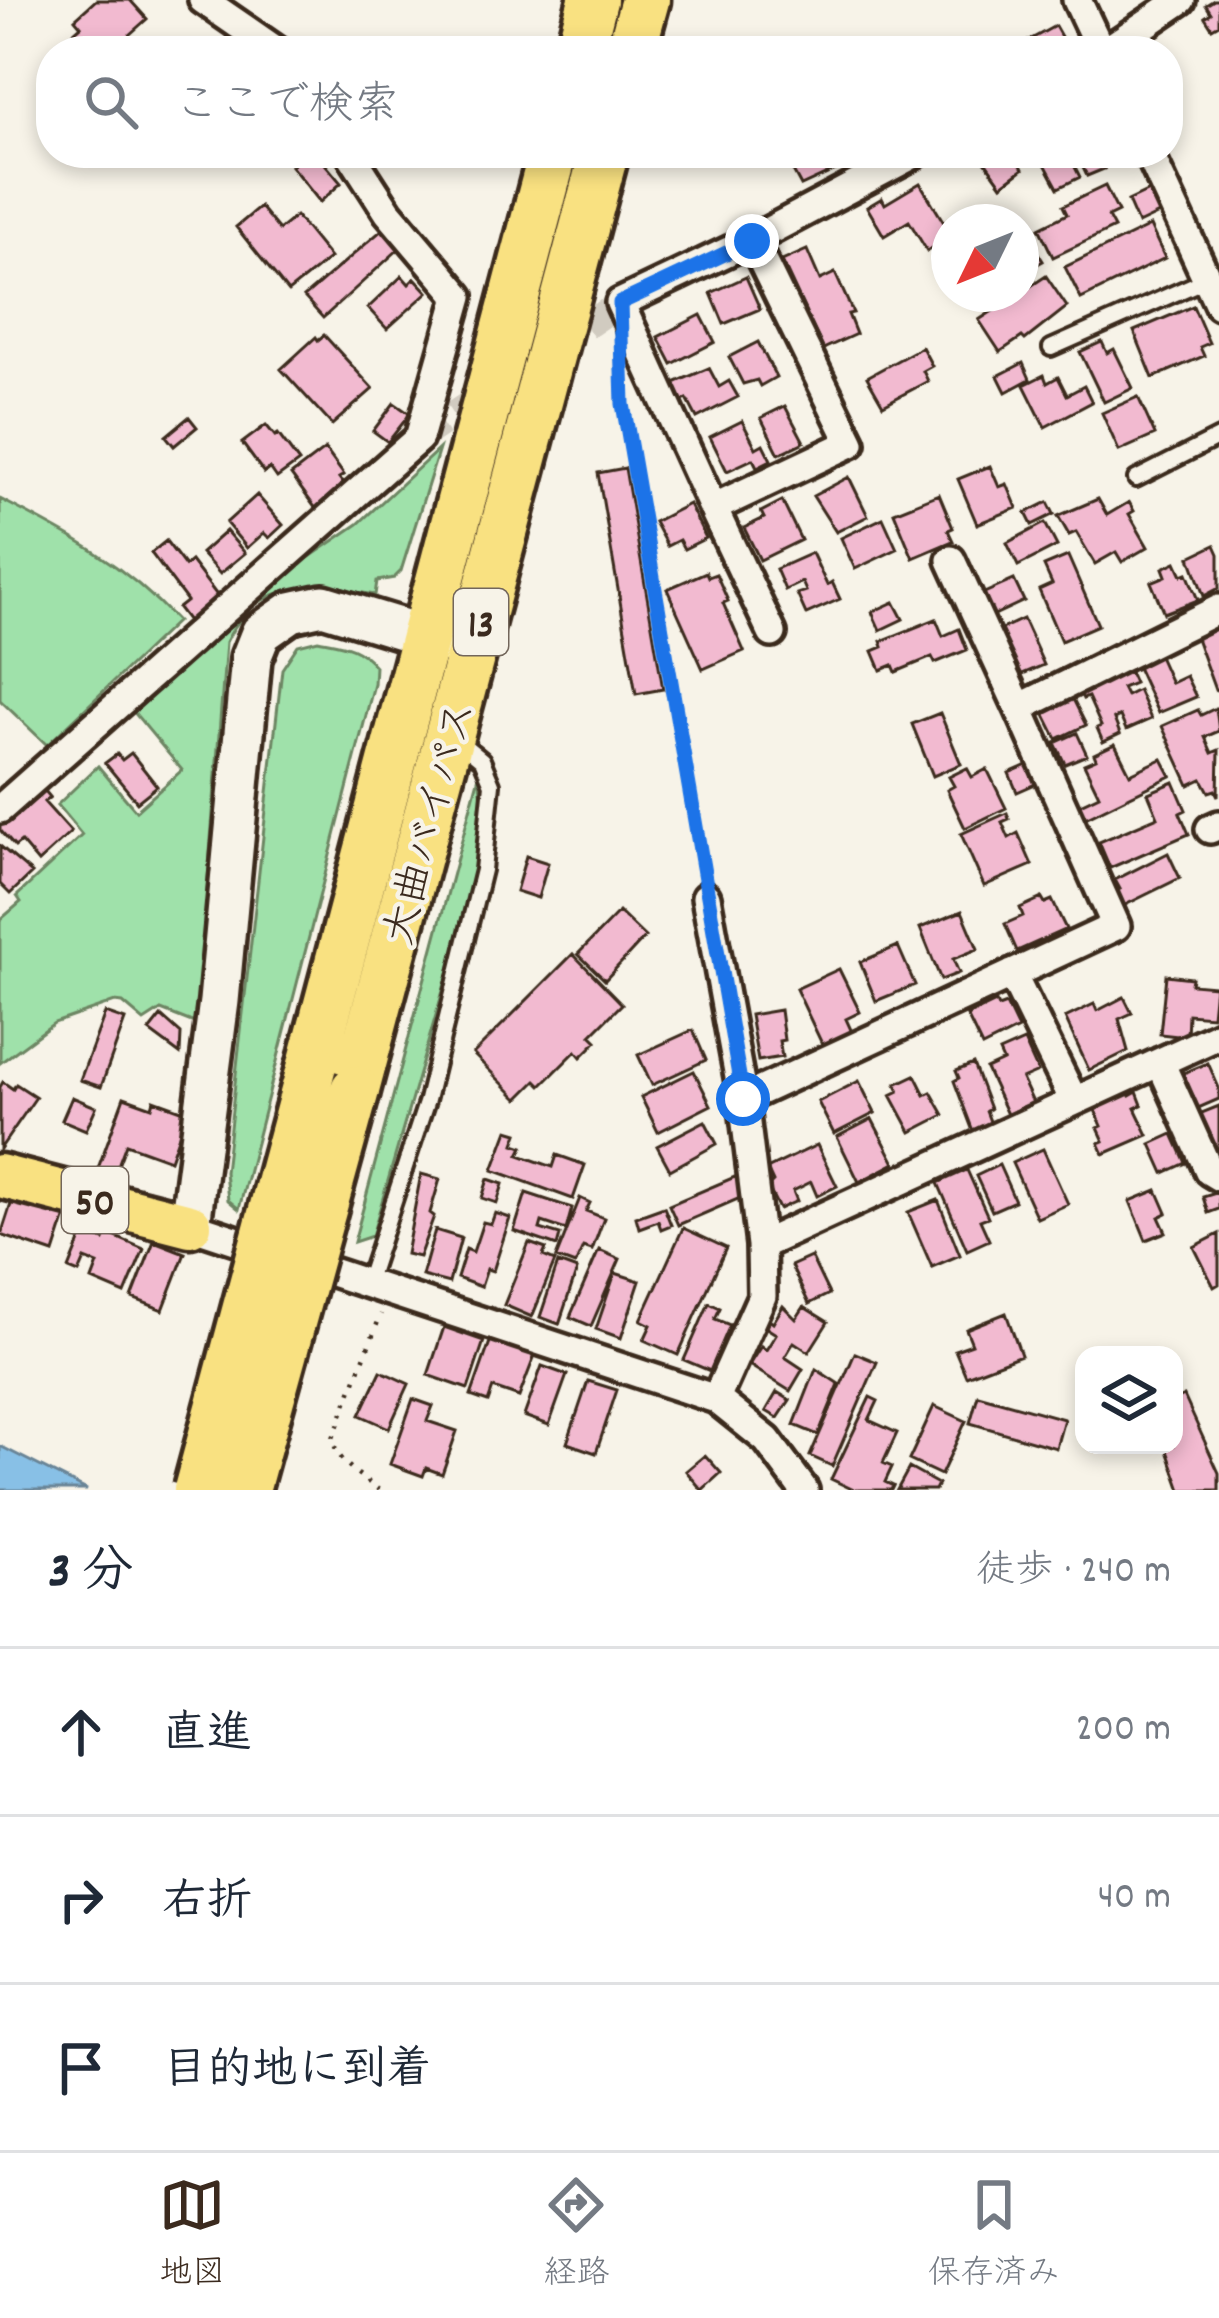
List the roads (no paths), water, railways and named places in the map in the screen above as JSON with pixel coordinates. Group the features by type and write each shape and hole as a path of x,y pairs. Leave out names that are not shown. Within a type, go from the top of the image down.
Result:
{"highway":[{"path":"584,36 593,0"},
{"path":"635,36 645,0"},
{"name":"大曲バイパス","path":"198,1490 549,168"},
{"name":"大曲バイパス","path":"245,1490 600,168"}],"main road":[{"name":"50","path":"0,1176 190,1225"}],"street":[{"path":"203,0 255,36"},
{"path":"1077,0 1096,36"},
{"path":"1127,36 1181,0"},
{"path":"0,809 419,438 459,296 388,212 360,168"},
{"path":"772,632 620,303 752,241 888,168"},
{"path":"1156,168 1213,292"},
{"path":"713,508 851,443 752,241"},
{"path":"743,1099 1116,926 951,560"},
{"path":"473,650 323,605 291,612 261,633 251,658 219,1001 190,1225 716,1399 767,1440 804,1490"},
{"path":"1019,708 1219,609"},
{"path":"706,897 743,1099 763,1296 716,1399"},
{"path":"1012,974 1074,1102"},
{"path":"761,1245 1219,1035"},
{"path":"1160,1062 1209,1171 1219,1177"}],"lane":[{"path":"1051,348 1213,292"},
{"path":"1136,479 1219,437"},
{"path":"378,1287 482,870 492,784 482,760 451,734"}],"water":[{"path":"0,1446 87,1490 0,1490"}],"tunnel":[{"path":"552,349 620,303"},
{"path":"419,438 490,390"}]}
